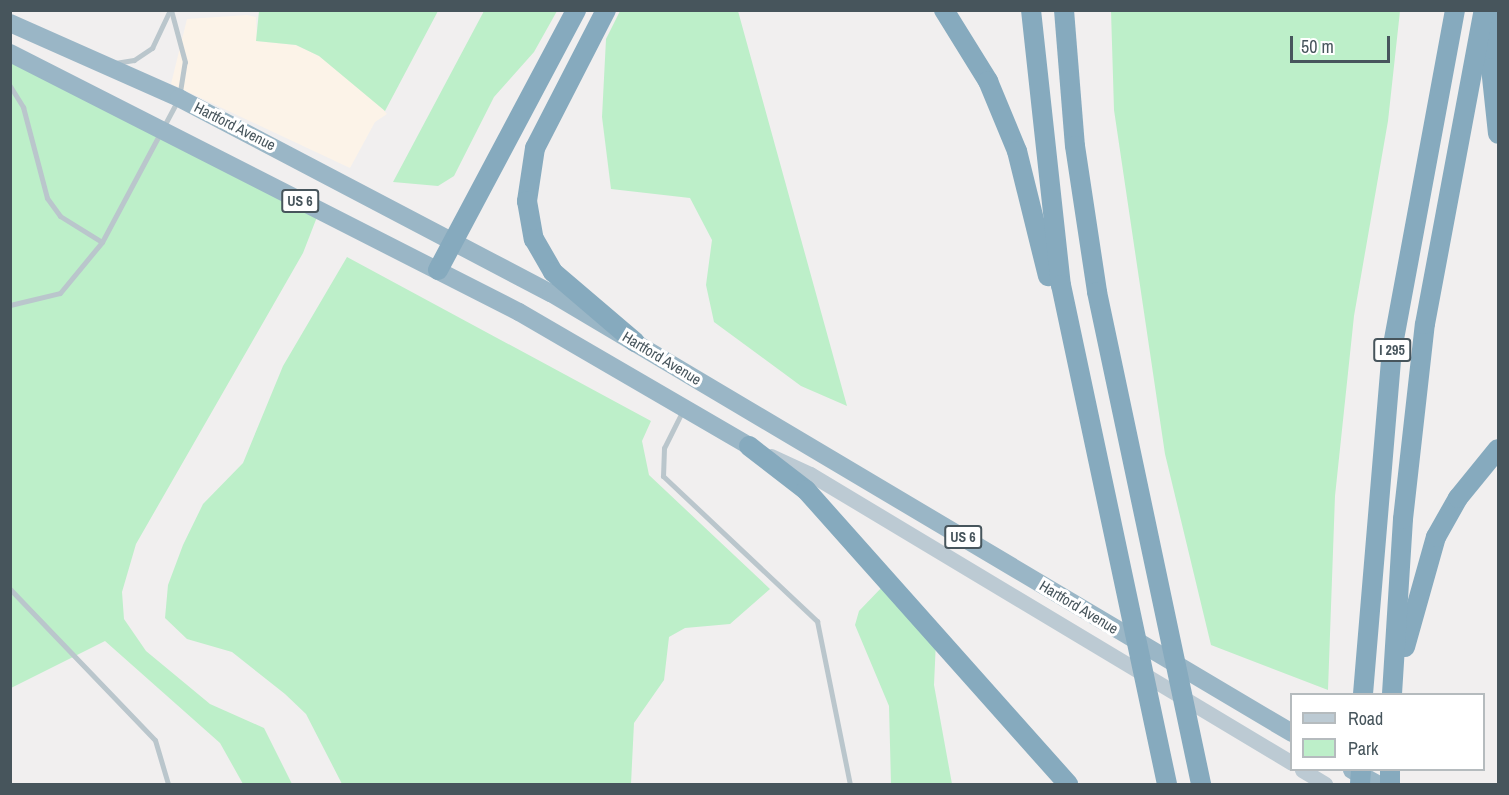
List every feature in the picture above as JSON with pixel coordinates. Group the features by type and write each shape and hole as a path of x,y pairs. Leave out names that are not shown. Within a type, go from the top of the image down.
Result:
{"highway":[{"path":"438,270 576,10"},
{"path":"606,10 535,148 527,201 534,239 553,272 635,342"},
{"path":"944,10 988,81 1017,151 1095,449"},
{"path":"1031,10 1054,238 1095,449 1167,784"},
{"path":"1064,10 1088,242 1201,784"},
{"name":"I 295","path":"1363,693 1375,497 1392,350 1455,10"},
{"path":"1392,693 1403,519 1424,333 1484,10"},
{"path":"1495,10 1491,68 1498,134"},
{"name":"Hartford Avenue","path":"10,23 179,98 453,241 635,342 1290,732"},
{"name":"Hartford Avenue","path":"10,53 438,270 749,446"},
{"name":"US 6","path":"749,446 806,490 1068,784"},
{"path":"1398,693 1426,560 1458,498 1498,449"},
{"path":"1354,771 1377,784"}],"main road":[{"name":"Hartford Avenue","path":"749,446 810,474 1290,762"},
{"path":"1304,771 1325,784"}],"lane":[{"path":"98,64 145,54 170,10"},
{"path":"10,305 60,293 102,243 179,98 185,62 170,10"},
{"path":"10,86 23,107 48,198 60,216 102,243"},
{"path":"684,408 664,448 663,476 817,621 850,784"},
{"path":"10,589 155,740 168,784"}],"shaded area":[{"path":"247,15 256,17 257,41 296,45 319,56 366,90 387,114 375,122 350,168 171,84 187,19"}],"green space":[{"path":"259,10 438,11 385,111 319,56 296,45 256,41"},
{"path":"484,11 557,11 534,52 494,97 454,176 438,186 393,182"},
{"path":"620,11 738,11 847,406 801,386 714,322 706,285 712,240 690,198 611,189 602,117 606,39"},
{"path":"1111,11 1400,11 1388,121 1354,316 1335,496 1328,690 1211,645 1165,454 1114,110"},
{"path":"10,44 317,217 303,253 136,544 122,592 124,619 146,651 210,704 264,728 292,784 243,784 220,743 105,641 11,688"},
{"path":"347,257 651,421 642,441 649,475 770,589 730,624 685,628 669,637 664,680 634,723 631,784 342,784 306,714 285,694 232,652 187,639 165,618 168,585 183,545 203,504 243,463 283,366"},
{"path":"884,585 936,641 934,685 952,784 891,784 889,706 855,625 859,611"}]}
